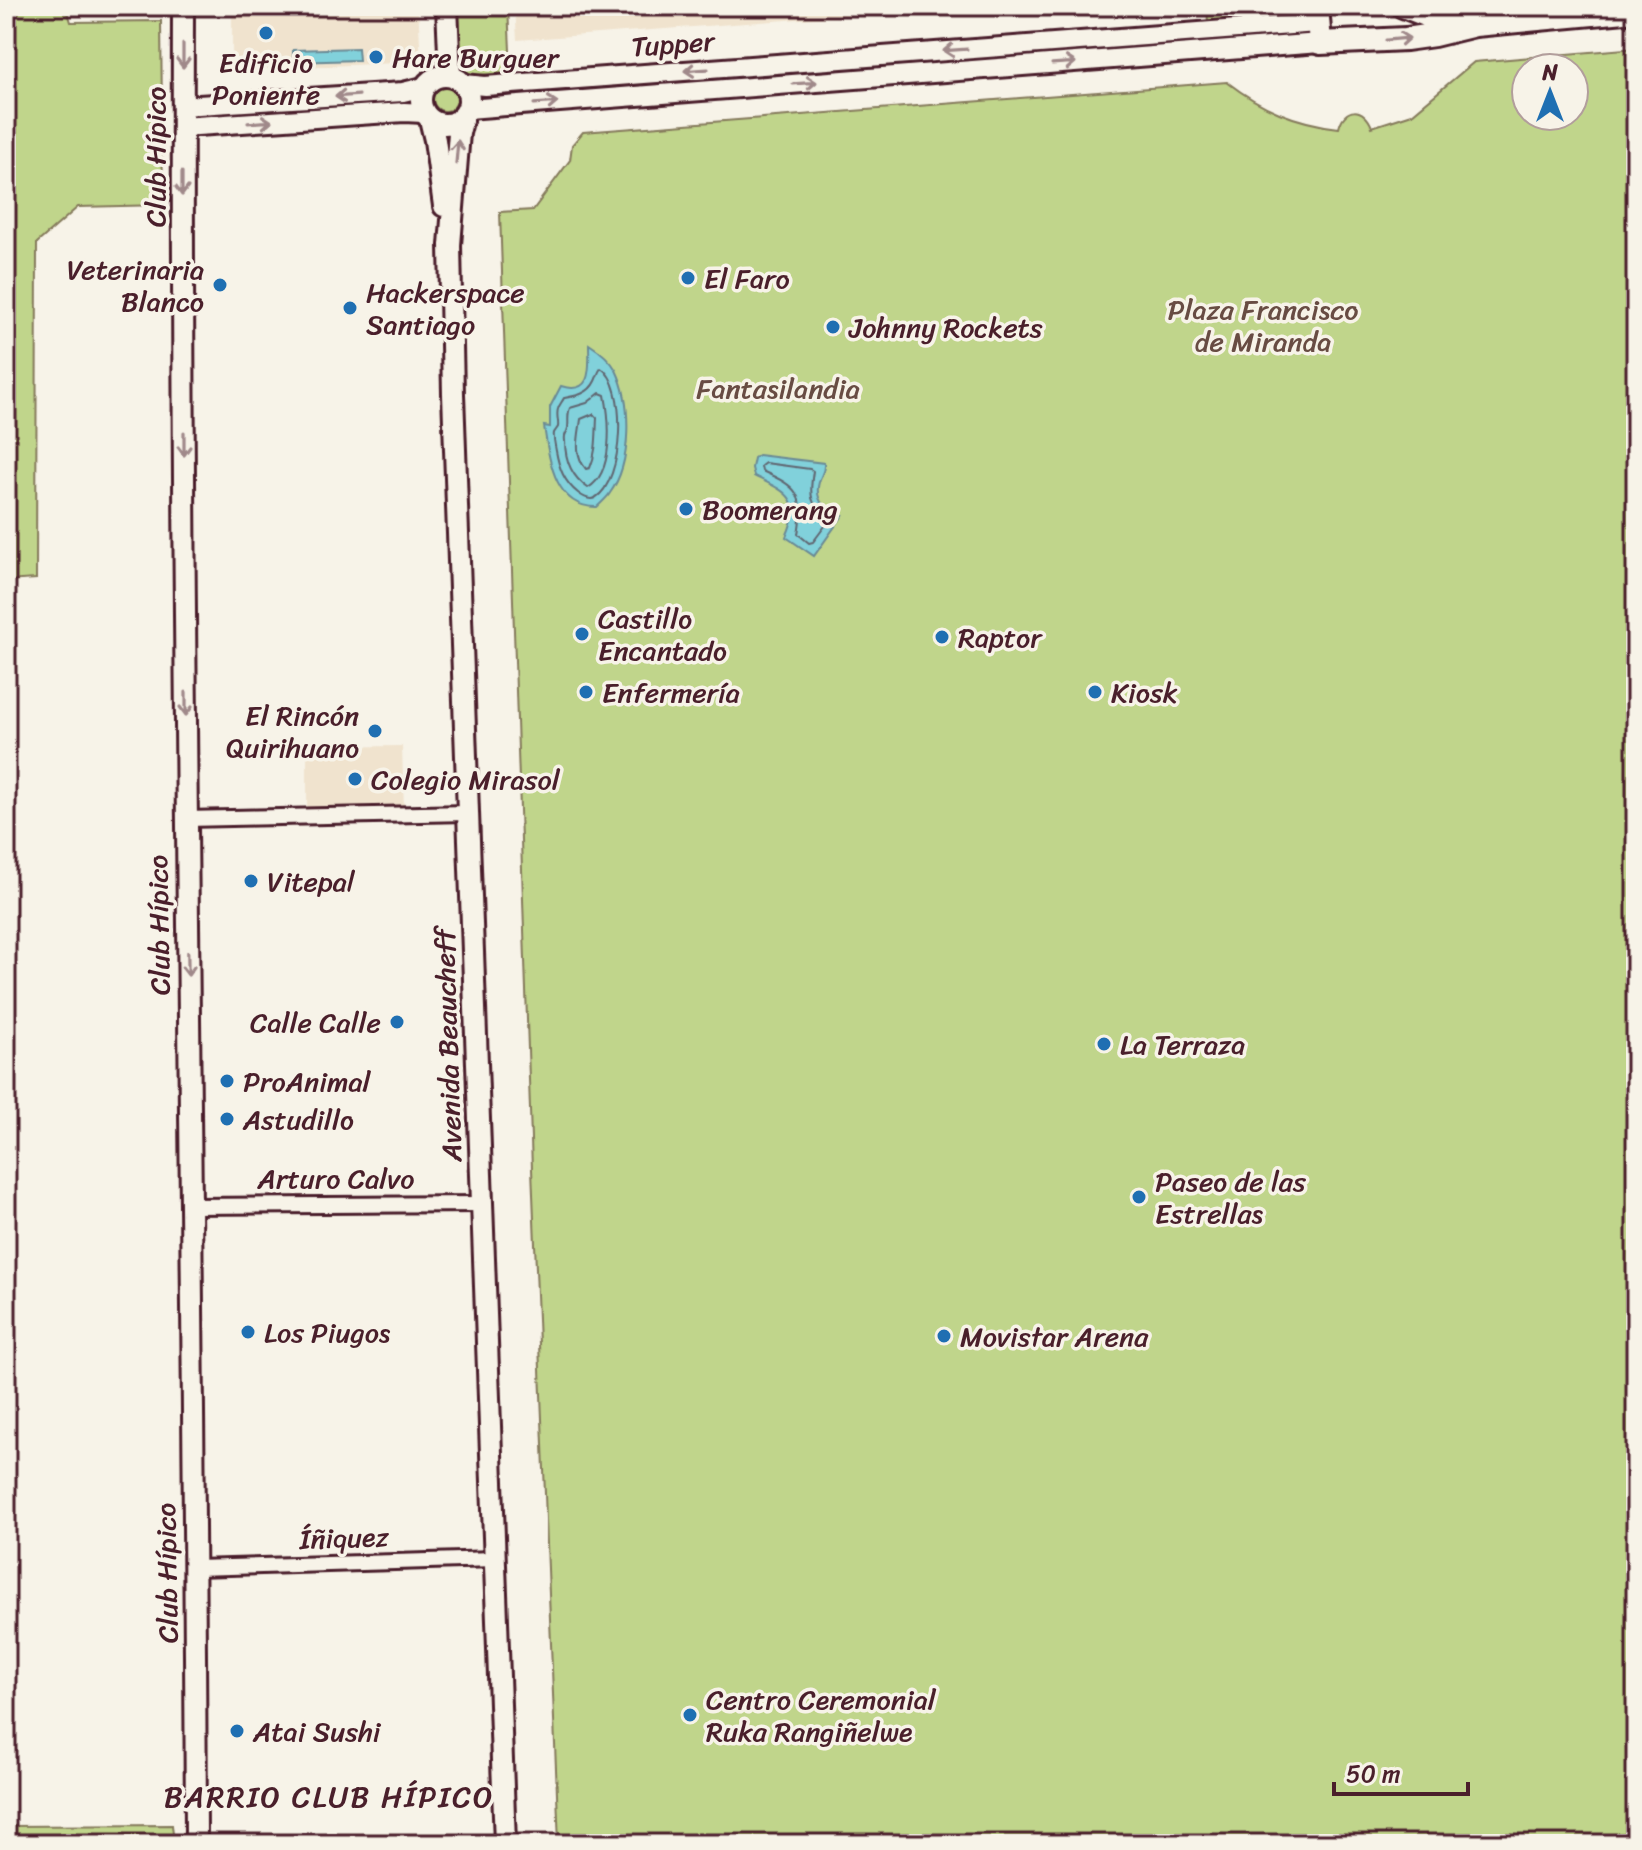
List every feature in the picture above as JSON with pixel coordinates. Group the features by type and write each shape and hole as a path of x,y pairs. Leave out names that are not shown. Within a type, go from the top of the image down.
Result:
{"main road":[{"name":"Club Hípico","path":"183,6 186,819 196,1844"},
{"path":"447,6 457,80 469,95 466,113 456,122 438,123 427,116 421,100 424,87 435,77 457,80"},
{"path":"1403,6 1426,15 1475,25"},
{"path":"1318,24 1406,39 1475,25 1575,11 1636,10"},
{"name":"Avenida Beaucheff","path":"466,113 458,138 450,245 453,408 505,1844"},
{"name":"Avenida Beaucheff","path":"427,116 435,140 450,245"}],"street":[{"name":"Tupper","path":"457,80 485,86 1318,24"},
{"name":"Tupper","path":"466,113 1318,24"},
{"path":"183,117 424,87"},
{"path":"183,117 404,112 427,116"},
{"path":"186,819 468,813"},
{"name":"Arturo Calvo","path":"190,1206 482,1204"},
{"name":"Íñiquez","path":"195,1568 495,1559"}],"shaded area":[{"path":"232,6 418,6 421,62 232,70"},
{"path":"515,6 977,6 517,40"},
{"name":"Colegio Mirasol","path":"402,746 404,810 307,813 307,747"}],"green space":[{"path":"6,6 66,6 71,22 161,21 163,205 78,207 37,243 36,579 6,581"},
{"path":"456,6 508,6 511,73 475,75 463,68 459,61"},
{"path":"1207,6 1407,6 1208,23"},
{"path":"1636,48 1636,1844 559,1844 532,1169 500,212 533,210 570,160 572,145 583,132 1227,82 1266,107 1294,118 1339,128 1345,116 1354,111 1364,115 1372,127 1412,114 1474,62 1510,59 1510,132 1590,132 1590,52"},
{"path":"445,87 456,94 457,99 450,110 445,111 434,104 433,99 440,88"},
{"path":"6,1809 7,1826 172,1825 174,1844 6,1844"}],"water":[{"path":"358,48 359,60 293,62 293,50"},
{"path":"589,344 616,370 627,416 622,466 610,493 597,507 571,499 563,490 552,466 544,426 550,427 550,407 561,386 572,388 584,383 589,370"},
{"path":"758,455 824,463 818,489 820,500 827,508 843,515 814,556 786,537 793,513 792,504 783,492 754,476 752,468"}],"place":[{"name":"Edificio Poniente","path":"266,33"},
{"name":"Hare Burguer","path":"376,57"},
{"name":"El Faro","path":"688,278"},
{"name":"Veterinaria Blanco","path":"220,285"},
{"name":"Hackerspace Santiago","path":"350,308"},
{"name":"Johnny Rockets","path":"833,327"},
{"name":"Boomerang","path":"686,509"},
{"name":"Castillo Encantado","path":"582,634"},
{"name":"Raptor","path":"942,637"},
{"name":"Enfermería","path":"586,692"},
{"name":"Kiosk","path":"1095,692"},
{"name":"El Rincón Quirihuano","path":"375,731"},
{"name":"Colegio Mirasol","path":"355,779"},
{"name":"Vitepal","path":"251,881"},
{"name":"Calle Calle","path":"397,1022"},
{"name":"La Terraza","path":"1104,1044"},
{"name":"ProAnimal","path":"227,1081"},
{"name":"Astudillo","path":"227,1119"},
{"name":"Paseo de las Estrellas","path":"1139,1197"},
{"name":"Los Piugos","path":"248,1332"},
{"name":"Movistar Arena","path":"944,1336"},
{"name":"Centro Ceremonial Ruka Rangiñelwe","path":"690,1715"},
{"name":"Atai Sushi","path":"237,1731"}],"district":[{"name":"BARRIO CLUB HÍPICO","path":"329,1797"}],"park label":[{"name":"Plaza Francisco de Miranda","path":"1263,325"},
{"name":"Fantasilandia","path":"778,388"}]}
